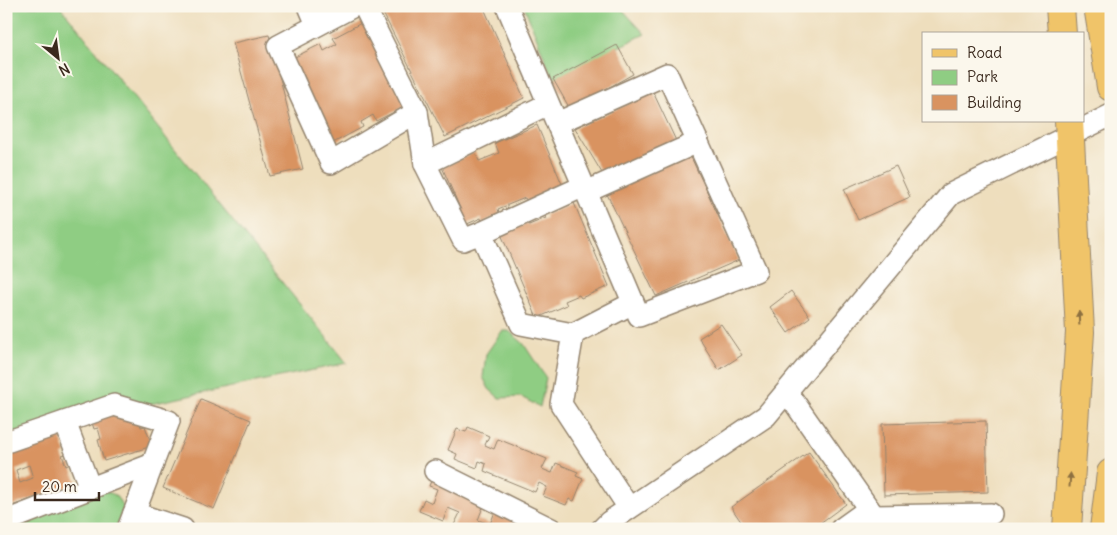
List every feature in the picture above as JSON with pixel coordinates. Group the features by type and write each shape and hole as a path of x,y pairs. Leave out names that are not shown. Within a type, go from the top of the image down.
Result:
{"main road":[{"path":"1060,6 1062,32"},
{"path":"1098,6 1111,88"},
{"path":"1067,529 1080,332 1069,128"},
{"path":"1104,529 1111,473"}],"street":[{"path":"354,6 313,16 278,46 331,163 417,112"},
{"path":"364,6 417,112 425,164 463,240 698,142"},
{"path":"425,164 552,113 668,74 756,271 639,316 552,113 507,6"},
{"path":"602,529 609,522 766,416 952,194 1069,128 1111,115"},
{"path":"481,233 521,324 573,334 633,303"},
{"path":"573,334 561,404 630,508"},
{"path":"787,392 875,518"},
{"path":"6,442 114,405 169,422 131,521 184,529"},
{"path":"65,422 90,488"},
{"path":"6,521 153,464"},
{"path":"435,471 551,529"},
{"path":"842,529 875,518 991,514"}],"green space":[{"path":"6,6 60,6 347,363 6,434"},
{"path":"524,6 619,6 645,34 553,79"},
{"path":"502,331 509,331 523,343 546,378 540,407 521,397 499,398 489,389 483,377 486,354"},
{"path":"101,489 115,495 124,507 115,529 8,529"}],"building":[{"path":"395,6 483,6 524,98 445,137 383,13"},
{"path":"365,21 408,105 376,121 373,115 361,122 363,127 333,143 291,59 321,44 324,51 337,44 333,38"},
{"path":"269,35 303,169 270,176 233,43"},
{"path":"617,45 633,74 570,109 553,79"},
{"path":"653,92 678,145 605,178 575,128"},
{"path":"537,125 562,184 542,193 543,196 528,203 525,198 498,209 500,215 482,223 481,218 467,224 442,167 475,152 479,161 499,153 495,143"},
{"path":"690,155 739,260 656,296 606,192"},
{"path":"896,166 910,197 858,220 844,189"},
{"path":"574,203 609,286 581,298 579,295 565,301 567,305 537,318 501,234 546,218 545,215"},
{"path":"791,291 810,317 788,333 770,307"},
{"path":"721,324 742,355 719,370 699,338"},
{"path":"201,399 251,420 214,509 163,488"},
{"path":"89,413 138,417 141,427 145,426 152,446 104,461 98,440 101,439 98,428 94,429"},
{"path":"986,421 988,492 884,495 882,424"},
{"path":"468,427 489,436 485,445 494,449 498,439 547,459 542,469 552,473 556,463 578,472 576,476 583,479 574,501 569,499 566,505 543,496 547,487 539,483 535,492 484,471 486,464 479,461 477,468 455,459 457,454 448,450 457,429 466,432"},
{"path":"59,433 66,454 62,455 66,466 70,464 77,483 6,508 6,452","holes":["29,465 33,478 20,483 16,470"]},
{"path":"809,452 846,504 812,529 746,529 731,507"},
{"path":"435,471 542,529 462,529 454,525 460,513 448,508 443,521 419,511 424,499 432,503 437,489 429,486","holes":["483,507 495,512 490,524 478,520"]},
{"path":"953,523 978,528 978,529 952,529"}]}
